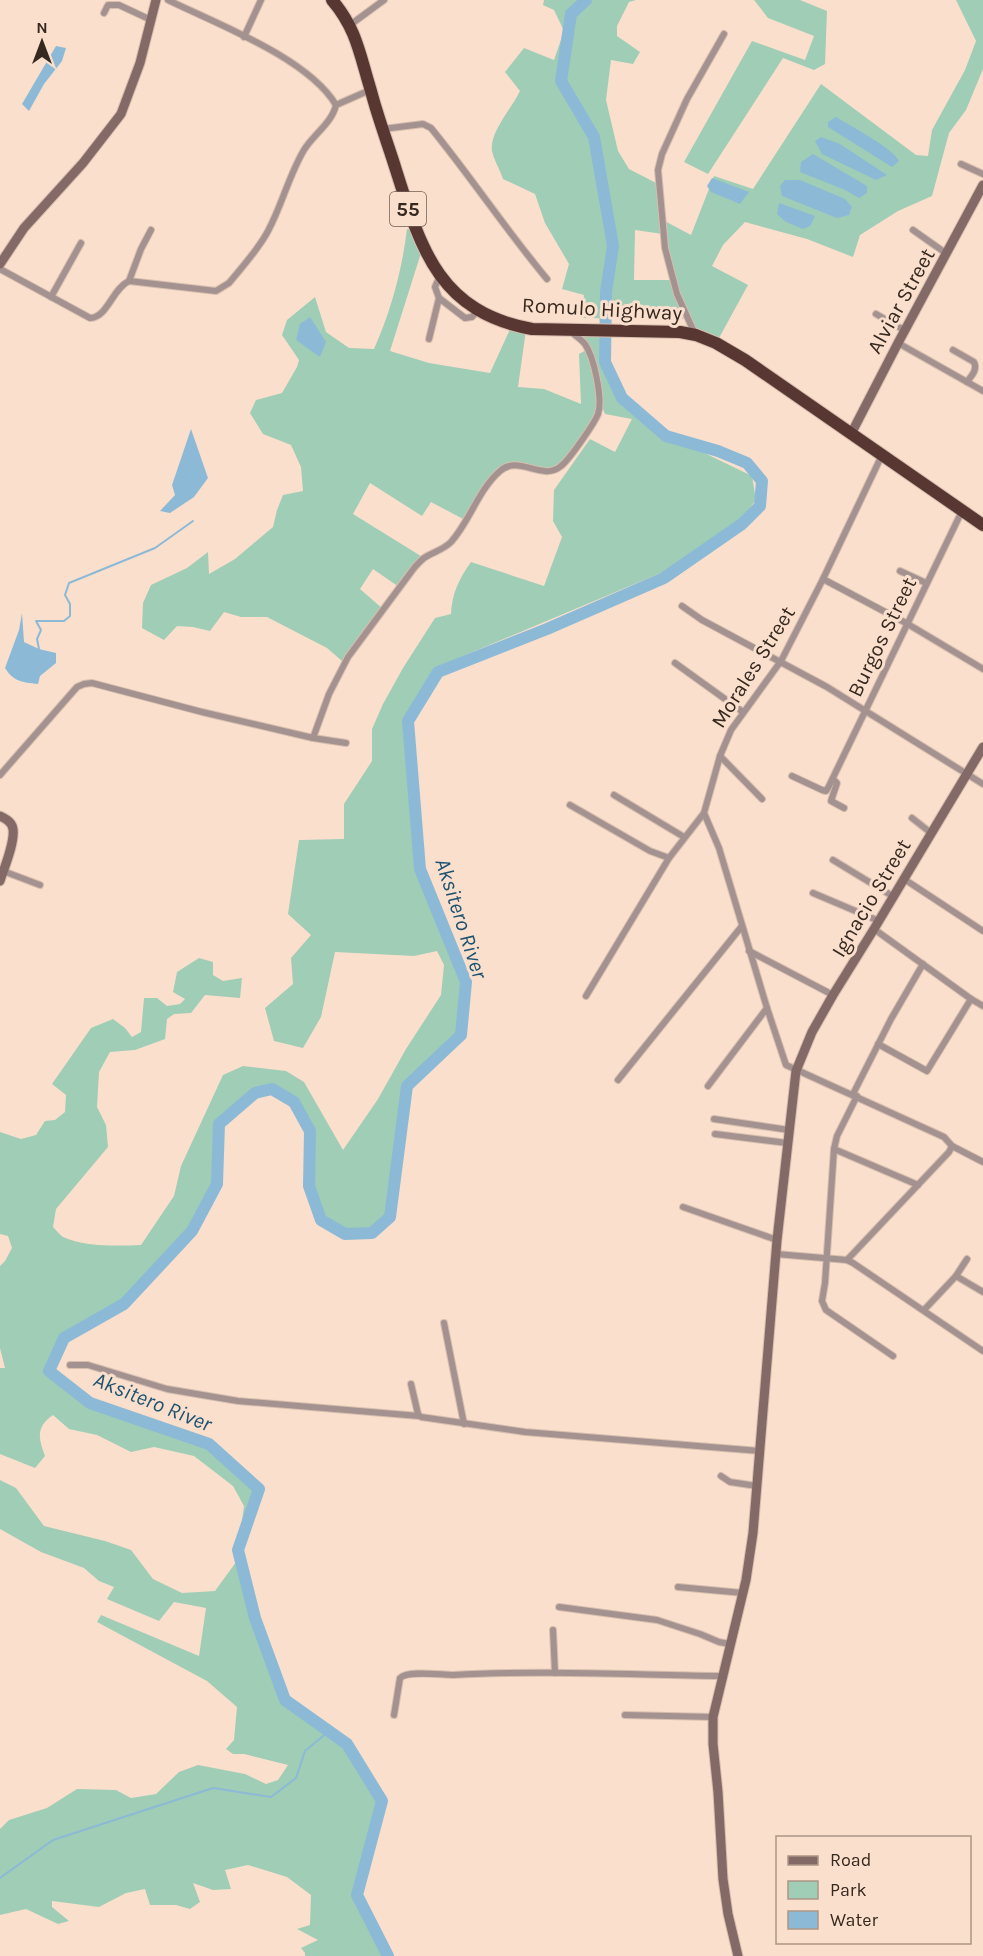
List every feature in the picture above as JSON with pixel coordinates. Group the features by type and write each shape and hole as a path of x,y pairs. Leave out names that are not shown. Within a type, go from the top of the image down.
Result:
{"highway":[{"name":"Romulo Highway","path":"332,0 350,25 358,42 370,90 417,236 430,262 462,299 479,310 515,326 626,329 696,335 729,350 983,525"}],"street":[{"path":"0,264 24,228 83,163 121,114 140,63 156,0"},
{"path":"168,0 277,53 304,71 336,105"},
{"path":"244,37 261,0"},
{"path":"350,25 384,0"},
{"path":"104,13 108,6 117,4 152,20"},
{"path":"696,335 677,294 665,248 658,170 662,154 687,99 724,34"},
{"path":"129,281 216,291 229,284 263,240 299,159 333,114 336,105 370,90"},
{"path":"383,129 423,124 432,128 547,279"},
{"path":"962,164 983,174"},
{"name":"Alviar Street","path":"851,434 897,343 983,185"},
{"path":"0,269 90,318 95,318 100,315 117,289 129,281 151,230"},
{"path":"914,230 947,254"},
{"path":"51,297 81,243"},
{"path":"440,276 435,287 439,298 465,318 472,317 479,310"},
{"path":"429,339 439,298"},
{"path":"876,314 904,330"},
{"path":"313,738 329,694 348,657 414,568 424,558 443,549 452,540 490,482 509,465 519,464 542,471 552,471 561,466 592,425 598,413 599,400 593,365 584,343 571,329"},
{"path":"897,343 983,391"},
{"path":"953,350 976,365 967,382"},
{"name":"Morales Street","path":"704,813 730,730 781,661 824,579 882,454"},
{"name":"Burgos Street","path":"833,779 906,623 962,511"},
{"path":"900,571 926,583"},
{"path":"824,579 906,623 983,669"},
{"path":"682,606 698,618 781,661 865,710 983,784"},
{"path":"675,663 743,712"},
{"path":"0,775 77,687 92,683 202,712 313,738 346,743"},
{"name":"Ignacio Street","path":"738,1956 723,1879 713,1718 743,1593 753,1533 777,1240 796,1071 812,1032 833,994 983,747"},
{"path":"720,756 762,799"},
{"path":"792,776 826,791 833,779 837,783 831,801 844,808"},
{"path":"614,795 684,837"},
{"path":"570,805 650,851 669,858"},
{"path":"586,996 669,858 704,813 719,848 783,1059 789,1068 855,1095 944,1137 950,1141 952,1146 983,1162"},
{"path":"0,816 9,821 13,828 12,841 0,881"},
{"path":"912,818 931,833"},
{"path":"833,860 894,897"},
{"path":"3,871 40,885"},
{"path":"904,879 983,932"},
{"path":"813,893 877,925 923,964 983,1006"},
{"path":"618,1080 742,926"},
{"path":"749,951 833,994"},
{"path":"893,1356 823,1307 825,1259 837,1136 878,1044 923,964"},
{"path":"878,1044 927,1071 971,999"},
{"path":"708,1086 767,1008"},
{"path":"714,1119 789,1130"},
{"path":"715,1134 787,1143"},
{"path":"847,1260 949,1152 952,1146"},
{"path":"834,1149 918,1185"},
{"path":"683,1207 777,1240"},
{"path":"776,1254 847,1260 983,1351"},
{"path":"924,1310 956,1276 967,1259"},
{"path":"956,1276 983,1292"},
{"path":"444,1323 464,1424"},
{"path":"70,1365 88,1365 167,1389 238,1401 419,1416 525,1432 759,1451"},
{"path":"411,1384 419,1416"},
{"path":"721,1476 729,1482 757,1486"},
{"path":"678,1587 743,1593"},
{"path":"559,1607 657,1620 730,1644"},
{"path":"553,1630 555,1673"},
{"path":"394,1716 400,1678 408,1674 497,1672 722,1676"},
{"path":"626,1715 713,1718"}],"green space":[{"path":"544,0 636,0 629,2 617,26 617,36 640,52 633,64 611,60 606,100 618,151 629,169 658,184 661,219 691,235 714,176 753,189 821,84 916,155 928,156 932,130 965,70 976,41 956,0 983,0 983,69 966,110 949,133 932,196 898,211 860,235 853,257 807,239 745,222 723,245 712,266 748,285 719,338 692,327 681,306 683,319 581,318 584,295 562,289 569,264 545,223 535,194 503,179 492,151 497,129 520,91 505,72 524,48 554,60 564,31 554,10 543,5","holes":["635,230 663,234 672,280 634,280"]},
{"path":"754,0 800,0 827,11 825,64 814,70 783,58 708,174 684,162 752,41 805,60 814,36 768,18"},
{"path":"407,229 415,231 421,253 390,351 429,363 490,373 511,327 526,330 518,387 544,389 581,404 579,354 588,349 584,337 603,337 605,362 622,398 663,433 752,476 756,500 741,519 663,572 437,667 405,716 415,868 447,948 466,982 461,1035 407,1086 390,1217 372,1233 345,1234 321,1220 309,1186 310,1131 294,1102 272,1089 255,1093 220,1124 217,1184 192,1231 124,1304 64,1338 49,1371 90,1403 209,1444 259,1489 238,1550 244,1506 233,1486 194,1456 154,1447 131,1452 97,1435 69,1429 53,1415 41,1428 40,1438 45,1456 35,1468 0,1454 0,1368 5,1368 0,1348 0,1266 12,1248 8,1236 0,1234 0,1132 21,1139 36,1135 45,1121 55,1120 65,1112 66,1095 52,1084 91,1028 113,1019 132,1037 141,1032 144,998 157,998 167,1006 180,1004 185,999 173,992 177,972 199,958 213,962 213,975 223,981 242,978 240,998 205,995 191,1013 174,1014 167,1019 165,1039 135,1050 110,1052 99,1072 97,1107 106,1125 108,1147 56,1209 53,1227 63,1237 81,1243 112,1246 141,1245 174,1196 181,1166 223,1075 243,1066 286,1071 304,1082 343,1150 378,1099 406,1049 441,995 444,965 437,951 414,956 335,952 321,1017 303,1048 274,1041 265,1008 293,984 291,958 311,935 288,914 299,840 344,839 344,804 372,761 372,729 383,704 435,618 451,614 457,586 471,562 544,586 562,537 553,521 554,490 590,439 615,452 632,419 605,414 600,402 588,429 575,448 554,470 519,464 501,470 465,520 431,502 422,516 370,483 353,514 424,558 399,587 373,569 360,589 383,609 342,667 342,661 327,648 267,617 241,617 224,612 210,631 177,626 164,640 142,628 143,603 151,585 187,568 208,552 209,574 235,559 273,527 283,495 303,491 301,467 291,445 263,434 250,413 256,400 282,393 297,367 299,360 282,335 287,320 315,297 326,332 349,348 374,349 395,290"},
{"path":"0,1480 16,1488 44,1526 131,1550 153,1579 182,1593 215,1591 239,1558 285,1700 347,1744 382,1801 357,1895 388,1956 305,1956 301,1948 318,1940 297,1929 310,1925 311,1895 287,1877 248,1865 225,1870 231,1889 213,1890 193,1883 200,1902 190,1909 176,1905 150,1905 145,1889 126,1893 99,1907 52,1901 52,1907 69,1921 58,1924 26,1909 0,1915 0,1829 9,1820 47,1808 77,1789 116,1790 131,1798 156,1794 179,1772 198,1765 245,1774 266,1784 278,1780 288,1765 244,1754 233,1754 226,1749 234,1740 237,1707 207,1681 97,1622 101,1615 199,1656 206,1608 174,1602 159,1621 107,1599 114,1587 99,1581 84,1568 41,1552 0,1529"}],"water":[{"path":"56,46 66,48 62,61 44,84 29,111 22,104"},
{"path":"836,117 889,150 899,161 892,167 828,127 828,122"},
{"path":"821,137 840,144 887,175 876,180 822,154 815,141"},
{"path":"813,154 867,186 867,193 859,198 800,172 801,162"},
{"path":"712,178 749,192 740,204 711,192 707,186"},
{"path":"785,180 800,180 845,199 852,207 849,215 837,218 782,196 780,186"},
{"path":"779,203 815,216 810,226 803,229 786,222 777,214"},
{"path":"310,317 326,342 320,357 296,340 300,324"},
{"path":"191,429 208,478 194,497 170,513 160,511 175,495 172,485"},
{"path":"22,613 24,642 56,653 56,663 40,676 38,684 19,680 5,668 19,630"}],"waterway":[{"name":"Aksitero River","path":"388,1956 357,1895 382,1801 347,1744 285,1700 255,1618 238,1550 259,1489 209,1444 90,1403 49,1371 64,1338 124,1304 192,1231 217,1184 219,1124 255,1093 272,1089 294,1102 310,1131 309,1186 321,1220 345,1234 372,1233 390,1217 407,1086 461,1035 466,982 420,869 408,721 438,672 547,629 664,578 742,524 760,506 762,481 747,463 718,451 666,436 622,398 605,362 606,292 613,246 594,137 561,81 571,14 586,0"},
{"path":"39,649 37,639 41,630 36,621 64,621 70,616 70,604 65,595 69,583 155,548 193,521"},
{"path":"0,1878 53,1840 213,1788 271,1797 296,1778 305,1751 329,1731"}]}
